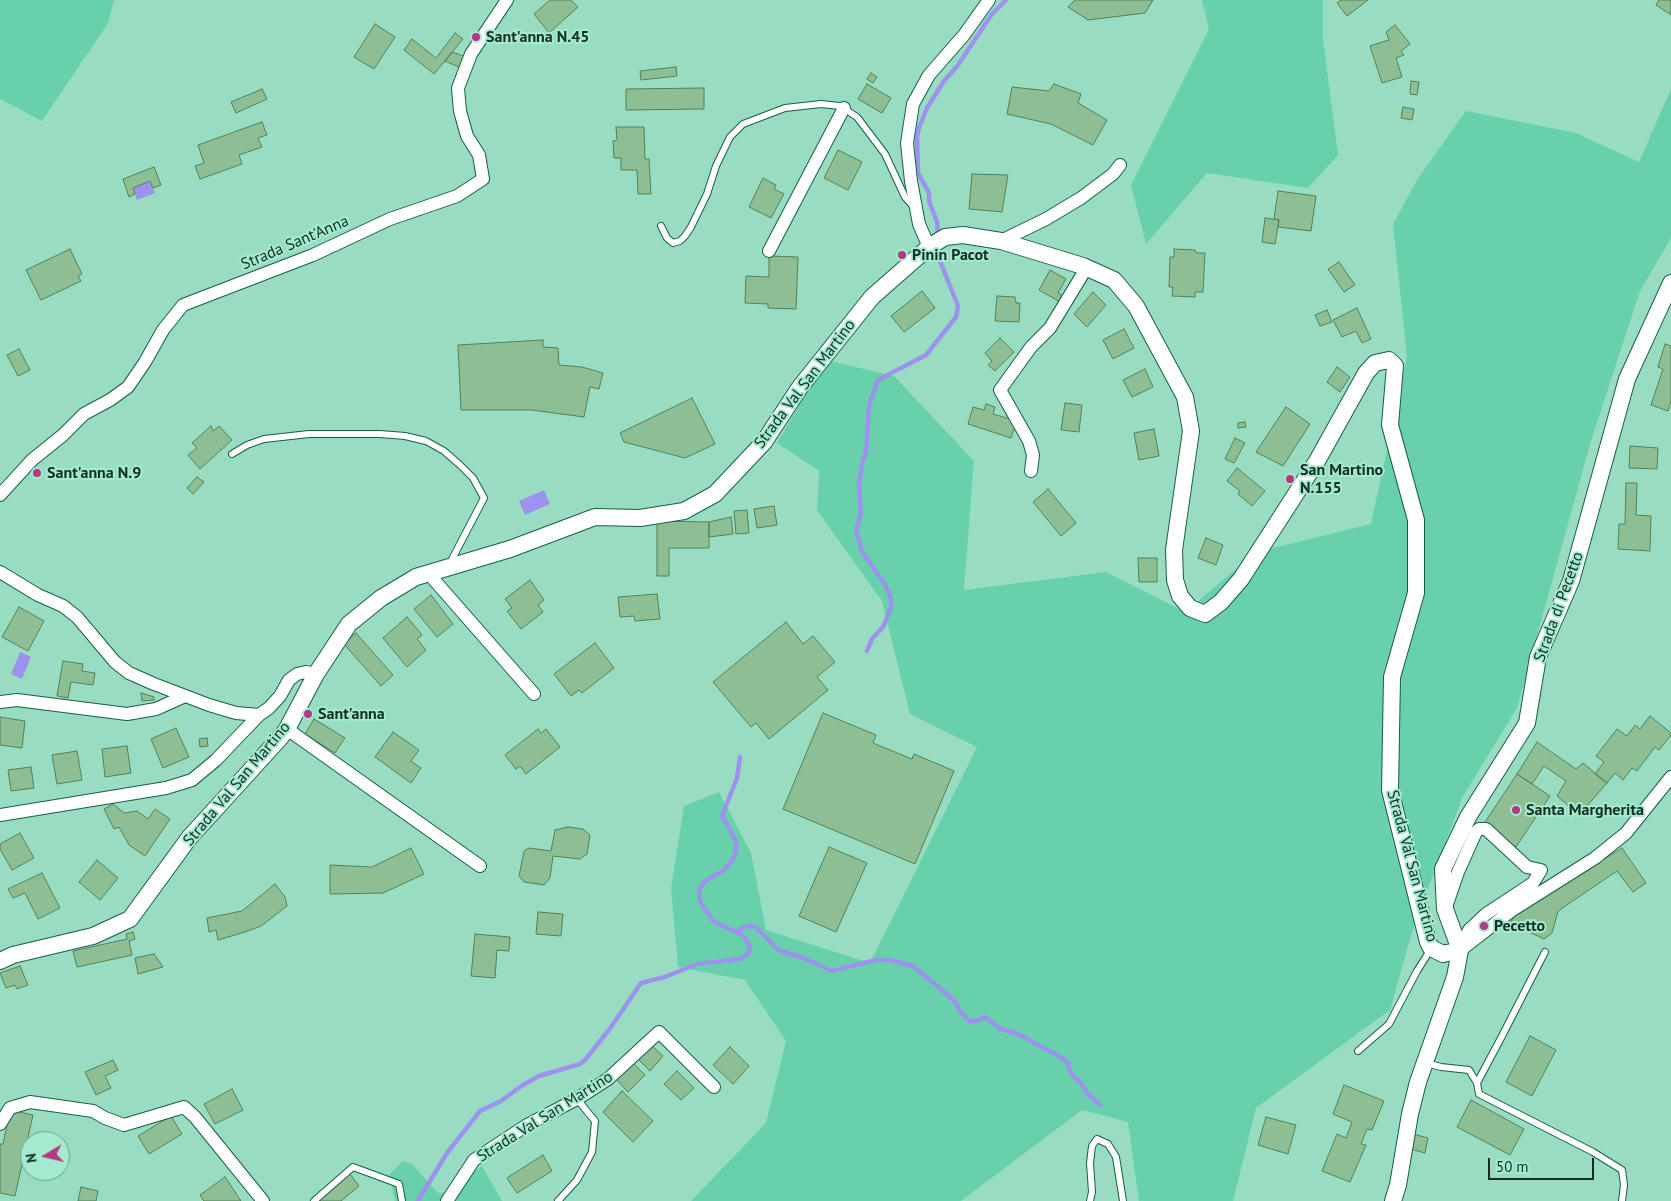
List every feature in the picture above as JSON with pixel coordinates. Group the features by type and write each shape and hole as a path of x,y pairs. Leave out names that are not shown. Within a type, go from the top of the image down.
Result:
{"street":[{"name":"Strada Sant'Anna","path":"0,495 32,460 63,435 84,414 110,400 128,387 163,330 183,305 313,255 390,219 457,196 482,179 479,155 467,136 460,111 458,88 471,54 507,0"},
{"path":"929,247 919,224 911,181 907,143 913,104 929,75 964,35 989,0"},
{"path":"769,252 844,108"},
{"path":"1001,240 1046,219 1081,198 1113,174 1120,165"},
{"name":"Strada Val San Martino","path":"0,961 13,955 93,936 130,920 189,838 287,729 316,674 349,624 381,598 416,577 510,549 594,517 640,518 684,511 715,494 764,442 800,387 872,297 929,247 945,237 963,236 1001,240 1087,267 1114,280 1136,306 1185,397 1191,431 1174,550 1175,580 1180,596 1190,608 1205,614 1221,602 1241,580 1316,461 1366,374 1375,363 1389,360 1395,366 1390,425 1416,520 1416,593 1392,677 1390,790 1428,942 1431,948 1443,954 1460,950"},
{"path":"1031,471 1033,454 1029,441 1000,390 1031,348 1050,328 1087,267"},
{"name":"Strada di Pecetto","path":"1460,950 1445,909 1443,869 1468,816 1527,723 1538,657 1570,581 1627,379 1671,283"},
{"path":"0,572 38,596 63,606 77,617 115,662 129,673 209,705 236,713 258,715 269,708 280,696 289,680 297,674 306,672 316,674"},
{"path":"428,573 534,694"},
{"path":"0,702 17,700 127,714 156,709 185,696"},
{"name":"Strada Val San Martino","path":"0,815 166,788 192,780 216,760 258,715"},
{"path":"287,729 480,866"},
{"path":"1460,950 1510,911 1595,858 1626,833 1671,777"},
{"path":"1393,1201 1398,1185 1410,1114 1418,1082 1455,977 1460,950 1469,930 1486,914 1533,883 1541,870 1527,867 1486,829 1479,829 1458,872 1445,909"},
{"name":"Strada Val San Martino","path":"447,1201 474,1160 527,1125 577,1099 608,1079 659,1032 714,1088"},
{"path":"0,1124 10,1108 30,1102 93,1111 104,1118 124,1125 184,1107 196,1117 263,1201"}],"lane":[{"path":"661,226 667,238 673,242 680,241 685,236 707,194 716,166 730,137 743,124 785,108 821,104 840,106 857,116 885,154 905,198 916,210"},
{"path":"232,454 264,439 309,434 380,434 405,436 426,441 444,451 474,478 484,498 448,567"},
{"path":"1358,1051 1389,1024 1431,948"},
{"path":"1476,1083 1545,952"},
{"path":"1425,1063 1469,1070 1479,1094 1577,1143 1622,1170 1624,1185 1622,1201"},
{"path":"558,1201 576,1180 592,1152 595,1121 577,1099"},
{"path":"1090,1201 1092,1192 1090,1163 1092,1146 1097,1140 1108,1144 1116,1157 1124,1201"},
{"path":"314,1201 352,1167 399,1184 402,1201"}],"green space":[{"path":"0,0 114,0 108,23 42,121 0,99"},
{"path":"1202,0 1323,0 1323,40 1338,155 1308,188 1207,173 1146,244 1131,185 1209,29"},
{"path":"1671,89 1671,238 1640,291 1591,441 1517,708 1462,798 1413,929 1390,1010 1256,1108 1233,1201 1139,1201 1128,1122 1082,1110 961,1201 691,1201 766,1123 786,1041 745,980 678,967 671,888 684,806 719,792 751,853 766,930 870,963 977,747 910,714 882,601 817,510 819,471 777,443 826,360 894,376 974,461 964,590 1106,572 1185,612 1256,552 1371,524 1407,357 1393,224 1417,180 1466,111 1576,133 1639,162"},
{"path":"403,1161 412,1164 438,1193 448,1192 454,1185 482,1166 502,1201 395,1201 389,1175"}],"shaded area":[{"path":"150,181 155,193 137,200 133,188"},
{"path":"544,490 550,504 525,515 519,501"},
{"path":"20,652 31,657 22,679 11,674"}],"building":[{"path":"550,0 571,0 578,7 549,33 534,14"},
{"path":"1075,0 1153,0 1145,13 1088,20 1068,7"},
{"path":"1341,0 1368,0 1347,16 1337,3"},
{"path":"1659,0 1671,0 1671,15 1656,5"},
{"path":"375,24 395,37 374,69 354,57"},
{"path":"1395,25 1410,44 1401,51 1404,55 1396,58 1402,77 1382,83 1370,46 1389,40 1386,32"},
{"path":"455,33 463,39 434,74 404,50 412,39 436,58"},
{"path":"452,52 466,57 461,68 445,61"},
{"path":"676,67 677,76 641,80 640,71"},
{"path":"871,73 877,77 873,83 867,79"},
{"path":"1411,81 1419,82 1417,95 1410,94"},
{"path":"867,84 891,98 882,113 858,99"},
{"path":"1054,84 1081,94 1078,103 1107,120 1093,145 1051,124 1007,114 1012,87 1049,91"},
{"path":"704,88 704,109 626,110 626,89"},
{"path":"262,89 267,99 236,113 231,102"},
{"path":"1403,107 1414,109 1412,120 1401,118"},
{"path":"262,122 267,135 258,138 262,147 239,155 242,164 200,179 195,166 204,163 198,145"},
{"path":"616,127 644,127 645,159 649,159 651,194 638,194 637,170 621,170 621,158 614,158 613,141 617,140"},
{"path":"838,150 862,162 848,190 824,178"},
{"path":"154,167 161,185 153,188 150,181 133,188 135,194 129,197 123,179"},
{"path":"972,174 1008,175 1002,212 969,209"},
{"path":"763,178 776,185 774,189 784,194 771,218 749,207"},
{"path":"1278,191 1316,196 1311,231 1278,227 1279,220 1274,219"},
{"path":"1265,218 1279,220 1275,244 1262,242"},
{"path":"70,249 82,274 78,276 81,281 41,300 26,270"},
{"path":"1174,249 1195,250 1196,253 1205,253 1203,292 1195,292 1195,297 1172,296 1173,287 1169,287 1170,257 1174,257"},
{"path":"769,256 798,257 796,309 768,308 768,304 745,303 746,276 769,277"},
{"path":"1339,262 1355,285 1344,292 1328,269"},
{"path":"1050,270 1066,279 1058,293 1063,296 1060,302 1039,290"},
{"path":"922,291 935,308 904,332 891,316"},
{"path":"1093,292 1106,305 1087,327 1074,314"},
{"path":"997,296 1015,297 1016,303 1020,303 1019,322 995,321"},
{"path":"1357,308 1371,339 1362,343 1356,331 1342,337 1333,320"},
{"path":"1327,310 1332,322 1320,326 1315,315"},
{"path":"1124,329 1134,348 1113,359 1103,340"},
{"path":"1000,338 1014,352 995,371 988,365 992,361 985,353"},
{"path":"543,340 543,347 558,348 559,365 582,367 603,373 599,389 590,387 584,417 532,410 461,410 458,345"},
{"path":"1665,344 1671,346 1671,401 1668,411 1651,405 1663,369 1658,367"},
{"path":"19,349 30,370 18,376 7,355"},
{"path":"1337,367 1350,377 1340,392 1327,382"},
{"path":"1145,369 1153,387 1132,397 1123,380"},
{"path":"692,398 715,444 685,458 624,442 620,433"},
{"path":"1065,403 1082,405 1079,432 1061,430"},
{"path":"986,404 995,407 993,414 1017,421 1011,438 968,424 973,407 984,410"},
{"path":"1286,407 1310,424 1283,466 1256,452"},
{"path":"1245,422 1246,427 1238,428 1238,423"},
{"path":"211,426 213,431 219,426 232,440 200,469 188,455 197,448 192,443"},
{"path":"1154,429 1159,456 1139,460 1134,433"},
{"path":"1235,438 1245,443 1234,463 1225,459"},
{"path":"1630,446 1658,448 1657,469 1629,468"},
{"path":"1237,468 1265,491 1252,506 1238,494 1240,491 1227,481"},
{"path":"197,477 204,482 193,494 187,488"},
{"path":"1626,483 1637,483 1636,515 1651,516 1650,551 1618,549 1619,524 1625,524"},
{"path":"1048,489 1076,523 1061,536 1033,502"},
{"path":"774,506 777,525 757,528 754,509"},
{"path":"747,510 749,533 736,534 734,511"},
{"path":"731,517 733,534 709,537 709,522"},
{"path":"657,521 709,522 709,548 669,548 669,576 657,576"},
{"path":"1206,538 1223,545 1216,565 1198,558"},
{"path":"1138,558 1157,558 1157,582 1139,582"},
{"path":"530,580 544,600 538,605 543,612 521,629 507,611 512,608 505,599"},
{"path":"657,594 660,619 635,621 634,616 620,617 618,597"},
{"path":"431,595 453,624 437,637 414,609"},
{"path":"19,607 44,621 28,651 2,637"},
{"path":"407,617 422,635 417,639 426,650 407,667 383,638"},
{"path":"786,622 803,644 813,636 835,662 817,677 828,690 769,739 756,723 751,727 713,682"},
{"path":"356,633 393,675 381,686 344,644"},
{"path":"595,643 614,668 582,693 579,690 571,696 554,674"},
{"path":"63,661 83,664 82,671 95,673 93,685 71,682 68,698 57,696"},
{"path":"141,693 154,697 154,700 142,701"},
{"path":"823,713 876,735 873,743 912,759 914,754 954,771 915,864 783,809"},
{"path":"1650,716 1671,733 1659,750 1655,747 1637,771 1632,768 1623,780 1615,773 1607,783 1595,774 1604,762 1596,756 1617,729 1627,736 1635,725 1640,729"},
{"path":"0,717 25,721 22,748 0,745"},
{"path":"314,719 345,738 335,753 305,734"},
{"path":"176,728 189,757 163,768 151,739"},
{"path":"538,729 541,733 546,729 560,747 526,774 520,766 516,769 505,755"},
{"path":"393,732 419,750 411,761 421,768 411,783 375,757"},
{"path":"207,738 208,746 200,747 199,739"},
{"path":"1537,742 1576,769 1583,763 1607,783 1579,815 1557,796 1566,781 1544,766 1532,784 1517,774"},
{"path":"127,746 131,773 105,777 102,749"},
{"path":"77,751 82,780 57,784 52,755"},
{"path":"31,767 34,788 11,791 8,770"},
{"name":"Santa Margherita","path":"1517,774 1550,796 1516,847 1483,825"},
{"path":"113,804 124,813 137,811 148,819 155,809 170,819 145,856 129,845 119,827 114,829 104,809"},
{"path":"568,827 583,829 590,835 587,854 580,859 553,856 550,878 544,885 524,882 519,876 524,851 529,848 551,851 555,830"},
{"path":"20,833 34,858 12,870 0,849 0,844"},
{"path":"829,847 867,863 836,932 799,916"},
{"path":"411,848 424,874 383,893 330,894 330,865 372,867"},
{"path":"1622,848 1646,883 1633,892 1617,871 1558,911 1552,933 1544,939 1510,923 1517,913"},
{"path":"97,860 118,878 100,900 79,882"},
{"path":"42,873 60,908 38,919 25,893 13,898 8,889"},
{"path":"275,884 285,897 287,906 261,926 218,940 216,930 209,932 207,918 242,911"},
{"path":"538,912 563,914 561,936 536,934"},
{"path":"133,932 135,939 129,941 132,955 77,967 73,951 127,939 126,934"},
{"path":"475,934 510,937 509,951 497,950 495,978 471,976"},
{"path":"154,954 163,967 138,974 135,958"},
{"path":"20,966 28,985 17,989 15,985 6,988 0,973"},
{"path":"1530,1036 1556,1050 1532,1096 1506,1082"},
{"path":"650,1044 663,1056 650,1071 637,1058"},
{"path":"730,1047 749,1066 733,1084 713,1065"},
{"path":"113,1060 118,1070 105,1076 111,1088 96,1095 85,1072"},
{"path":"633,1063 645,1075 628,1092 616,1079"},
{"path":"677,1071 694,1088 681,1100 664,1084"},
{"path":"1344,1085 1384,1101 1372,1130 1367,1129 1361,1144 1366,1145 1350,1182 1322,1171 1337,1134 1346,1138 1352,1122 1333,1114"},
{"path":"232,1089 243,1110 215,1124 204,1104"},
{"path":"622,1091 653,1121 633,1142 603,1112"},
{"path":"1471,1100 1524,1129 1510,1155 1457,1127"},
{"path":"10,1110 33,1115 29,1131 20,1131 20,1174 15,1196 0,1193 0,1144 3,1144"},
{"path":"171,1116 182,1134 149,1154 138,1136"},
{"path":"1266,1117 1296,1125 1288,1154 1258,1145"},
{"path":"1413,1134 1428,1138 1425,1153 1410,1149"},
{"path":"543,1155 552,1171 517,1193 507,1178"},
{"path":"350,1174 359,1186 341,1201 318,1201"},
{"path":"225,1177 241,1201 204,1201 200,1195"},
{"path":"81,1187 98,1191 96,1201 78,1201"}],"waterway":[{"path":"938,236 937,222 929,201 929,193 918,173 917,136 919,128 927,108 944,81 958,65 992,14 1006,0"},
{"path":"867,651 872,639 883,627 891,608 891,598 885,584 862,552 856,530 861,513 859,484 866,453 869,406 878,380 926,355 956,317 958,306 938,256 938,247"},
{"path":"418,1201 447,1153 480,1111 501,1101 539,1076 580,1064 609,1030 641,983 665,977 697,964 741,959 748,954 750,948 746,939 742,935 713,921 701,903 699,895 700,888 705,881 723,871 732,861 736,851 736,841 722,816 737,778 740,757"},
{"path":"736,932 744,927 752,926 757,928 778,950 801,957 832,971 876,960 889,960 913,966 949,996 969,1021 976,1021 985,1017 999,1028 1020,1035 1064,1059 1068,1063 1074,1077 1100,1105"}],"place":[{"name":"Sant'anna N.45","path":"476,37"},
{"name":"Pinin Pacot","path":"902,255"},
{"name":"Sant'anna N.9","path":"37,473"},
{"name":"San Martino N.155","path":"1290,479"},
{"name":"Sant'anna","path":"308,714"},
{"name":"Santa Margherita","path":"1516,810"},
{"name":"Pecetto","path":"1484,926"}]}
